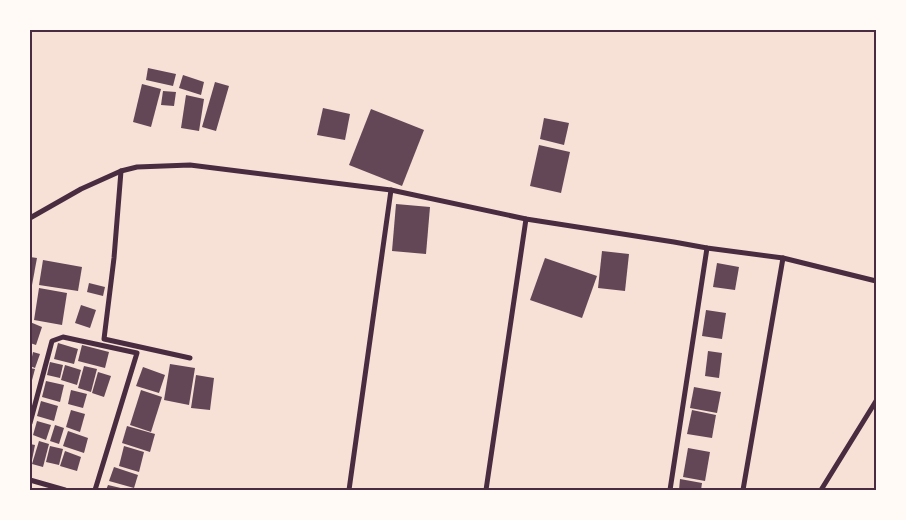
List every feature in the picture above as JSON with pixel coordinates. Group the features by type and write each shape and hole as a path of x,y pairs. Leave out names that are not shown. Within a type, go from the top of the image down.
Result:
{"street":[{"path":"30,218 81,189 121,171 137,167 190,165 391,190 526,219 707,248 783,258 876,281"},
{"path":"121,171 114,258 104,339 190,358"},
{"path":"350,490 391,190"},
{"path":"486,490 526,219"},
{"path":"670,490 707,248"},
{"path":"743,490 783,258"},
{"path":"30,423 52,341 63,336 137,354 95,490"},
{"path":"124,350 126,344"},
{"path":"821,490 876,401"},
{"path":"30,480 65,490"}],"building":[{"path":"148,68 176,74 173,86 146,80"},
{"path":"183,75 204,82 201,95 179,88"},
{"path":"215,82 229,86 216,131 202,127"},
{"path":"142,84 161,89 151,127 133,122"},
{"path":"163,91 176,92 174,106 161,105"},
{"path":"186,95 204,99 199,131 181,128"},
{"path":"323,108 350,114 345,140 317,135"},
{"path":"371,109 424,130 402,186 349,165"},
{"path":"544,118 569,123 564,145 540,139"},
{"path":"539,145 570,152 561,193 530,186"},
{"path":"396,204 430,207 426,254 392,251"},
{"path":"602,251 629,254 625,291 598,288"},
{"path":"30,257 37,258 32,285 30,284"},
{"path":"545,258 597,276 582,318 530,300"},
{"path":"43,260 82,267 78,291 39,285"},
{"path":"717,263 739,267 735,290 713,287"},
{"path":"89,283 105,287 103,296 87,292"},
{"path":"39,288 67,293 62,325 34,320"},
{"path":"81,305 96,310 90,328 75,323"},
{"path":"706,310 726,313 722,339 702,336"},
{"path":"30,322 42,327 36,345 30,343"},
{"path":"58,343 78,349 74,364 54,359"},
{"path":"82,345 109,352 105,368 78,361"},
{"path":"708,351 722,353 719,378 705,376"},
{"path":"33,352 40,354 35,368 30,366"},
{"path":"50,362 63,365 60,378 47,375"},
{"path":"170,364 195,368 189,405 164,400"},
{"path":"65,365 81,370 77,385 61,380"},
{"path":"84,366 97,369 91,392 78,388"},
{"path":"143,367 165,375 159,393 136,386"},
{"path":"30,368 35,369 31,384 30,384"},
{"path":"98,372 111,376 104,397 92,393"},
{"path":"196,375 214,378 210,410 191,408"},
{"path":"46,381 64,385 60,402 42,397"},
{"path":"694,387 721,392 717,413 690,408"},
{"path":"71,390 87,394 83,408 68,404"},
{"path":"141,390 162,397 151,432 130,425"},
{"path":"41,401 58,406 54,421 37,416"},
{"path":"71,410 85,414 80,432 66,427"},
{"path":"692,410 716,415 712,438 687,434"},
{"path":"37,421 51,425 46,440 33,435"},
{"path":"55,425 64,428 59,444 50,441"},
{"path":"127,426 155,434 150,452 122,443"},
{"path":"68,431 88,438 84,453 63,446"},
{"path":"39,441 49,444 43,467 32,464"},
{"path":"30,444 35,445 32,460 30,460"},
{"path":"50,446 63,449 59,465 46,462"},
{"path":"124,446 144,452 139,472 119,466"},
{"path":"688,448 710,452 705,481 683,477"},
{"path":"65,451 81,457 77,471 60,466"},
{"path":"114,467 138,475 134,488 109,481"},
{"path":"680,479 702,483 701,490 679,490"},
{"path":"108,485 125,489 125,490 106,490"}]}
